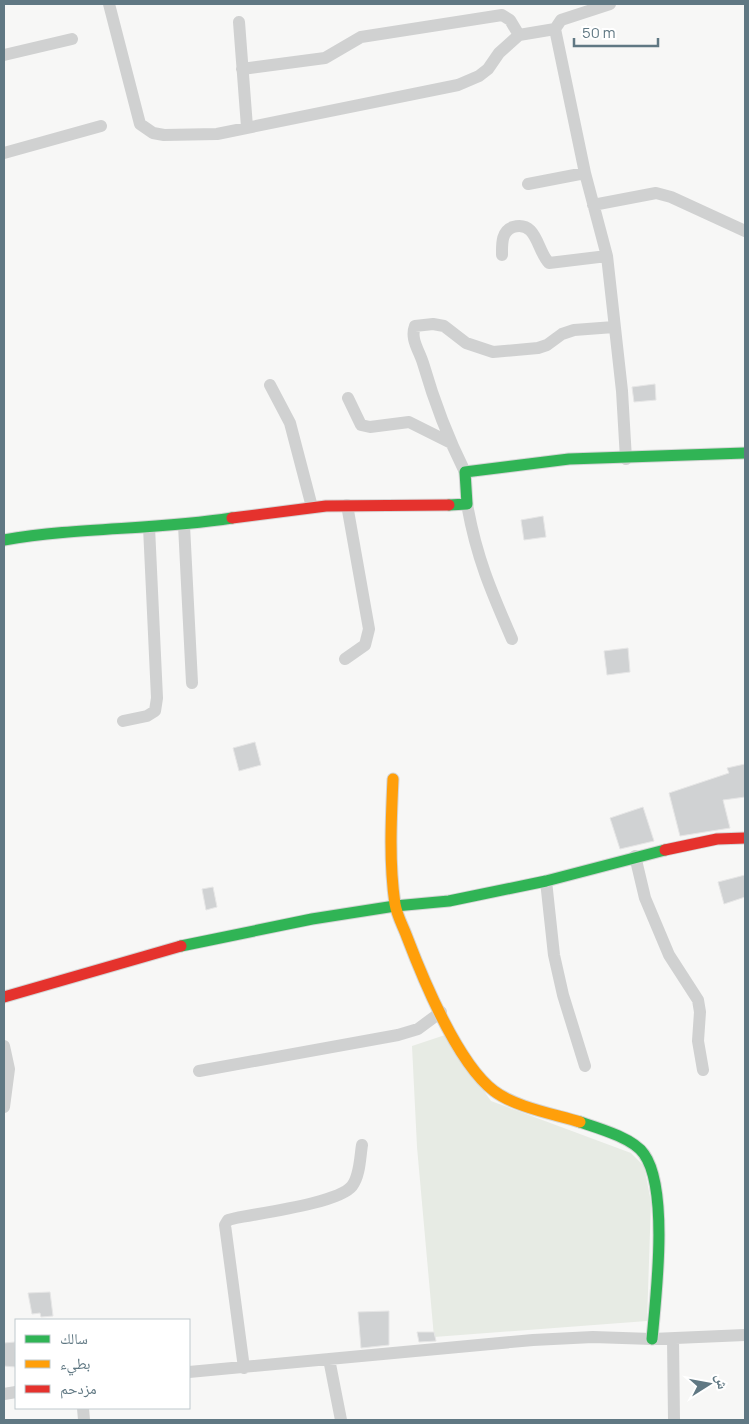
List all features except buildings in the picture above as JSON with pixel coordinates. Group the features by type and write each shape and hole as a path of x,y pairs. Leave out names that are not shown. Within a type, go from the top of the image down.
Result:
{"street":[{"path":"109,4 135,111 140,124 144,129 164,135 217,134 458,85 479,76 488,69 499,53 519,35 555,30"},
{"path":"610,4 561,20 555,30 585,173 607,256 622,391 626,459"},
{"path":"242,68 325,58 361,37 502,15 510,20 519,35"},
{"path":"239,22 247,127"},
{"path":"4,56 72,39"},
{"path":"4,153 102,126"},
{"path":"528,184 585,173"},
{"path":"593,204 656,193 670,197 744,231"},
{"path":"502,255 502,238 509,229 515,226 530,230 536,236 549,263 607,256"},
{"path":"512,639 482,569 473,540 466,504 466,472 451,443 416,345 413,331 415,326 433,324 444,326 466,344 493,352 538,348 547,346 562,334 574,330 614,327"},
{"path":"270,385 290,422 312,507"},
{"path":"348,398 361,425 370,427 409,422 451,443"},
{"path":"466,472 548,461 745,454"},
{"path":"4,540 78,530 184,524 312,507 466,504"},
{"path":"345,659 365,645 369,629 347,505"},
{"path":"184,524 192,683"},
{"path":"123,722 147,716 154,711 157,698 149,527"},
{"path":"392,779 390,860 395,906 414,956 441,1012 477,1074 494,1092 515,1101 628,1139 644,1152 652,1167 656,1193 655,1304 652,1340"},
{"path":"4,997 192,943 395,906 448,901 546,881 635,856 717,840 745,838"},
{"path":"635,856 645,898 669,955 698,1000 700,1012 698,1041 703,1070"},
{"path":"546,881 554,955 563,995 585,1066"},
{"path":"199,1071 408,1033 441,1012"},
{"path":"4,1046 10,1069 4,1107"},
{"path":"244,1368 225,1225 228,1220 315,1203 345,1194 356,1179 362,1145"},
{"path":"190,1372 543,1339 652,1340 745,1335"},
{"path":"673,1339 674,1420"},
{"path":"329,1359 341,1420"}],"shaded area":[{"path":"445,1035 491,1101 631,1153 644,1166 651,1202 647,1321 434,1337 417,1147 412,1046"}],"traffic: fast":[{"path":"449,505 467,504 465,472 569,459 745,453"},
{"path":"4,540 232,518"},
{"path":"181,946 312,919 395,906 449,901 546,881 665,850"},
{"path":"580,1122 615,1134 632,1143 644,1154 652,1170 659,1217 658,1271 652,1339"}],"traffic: slow":[{"path":"393,779 391,858 396,908 422,975 443,1020 467,1061 494,1091 503,1097 535,1110 580,1122"}],"traffic: jam":[{"path":"232,518 326,506 449,505"},
{"path":"665,850 717,839 745,838"},
{"path":"4,997 181,946"}]}
